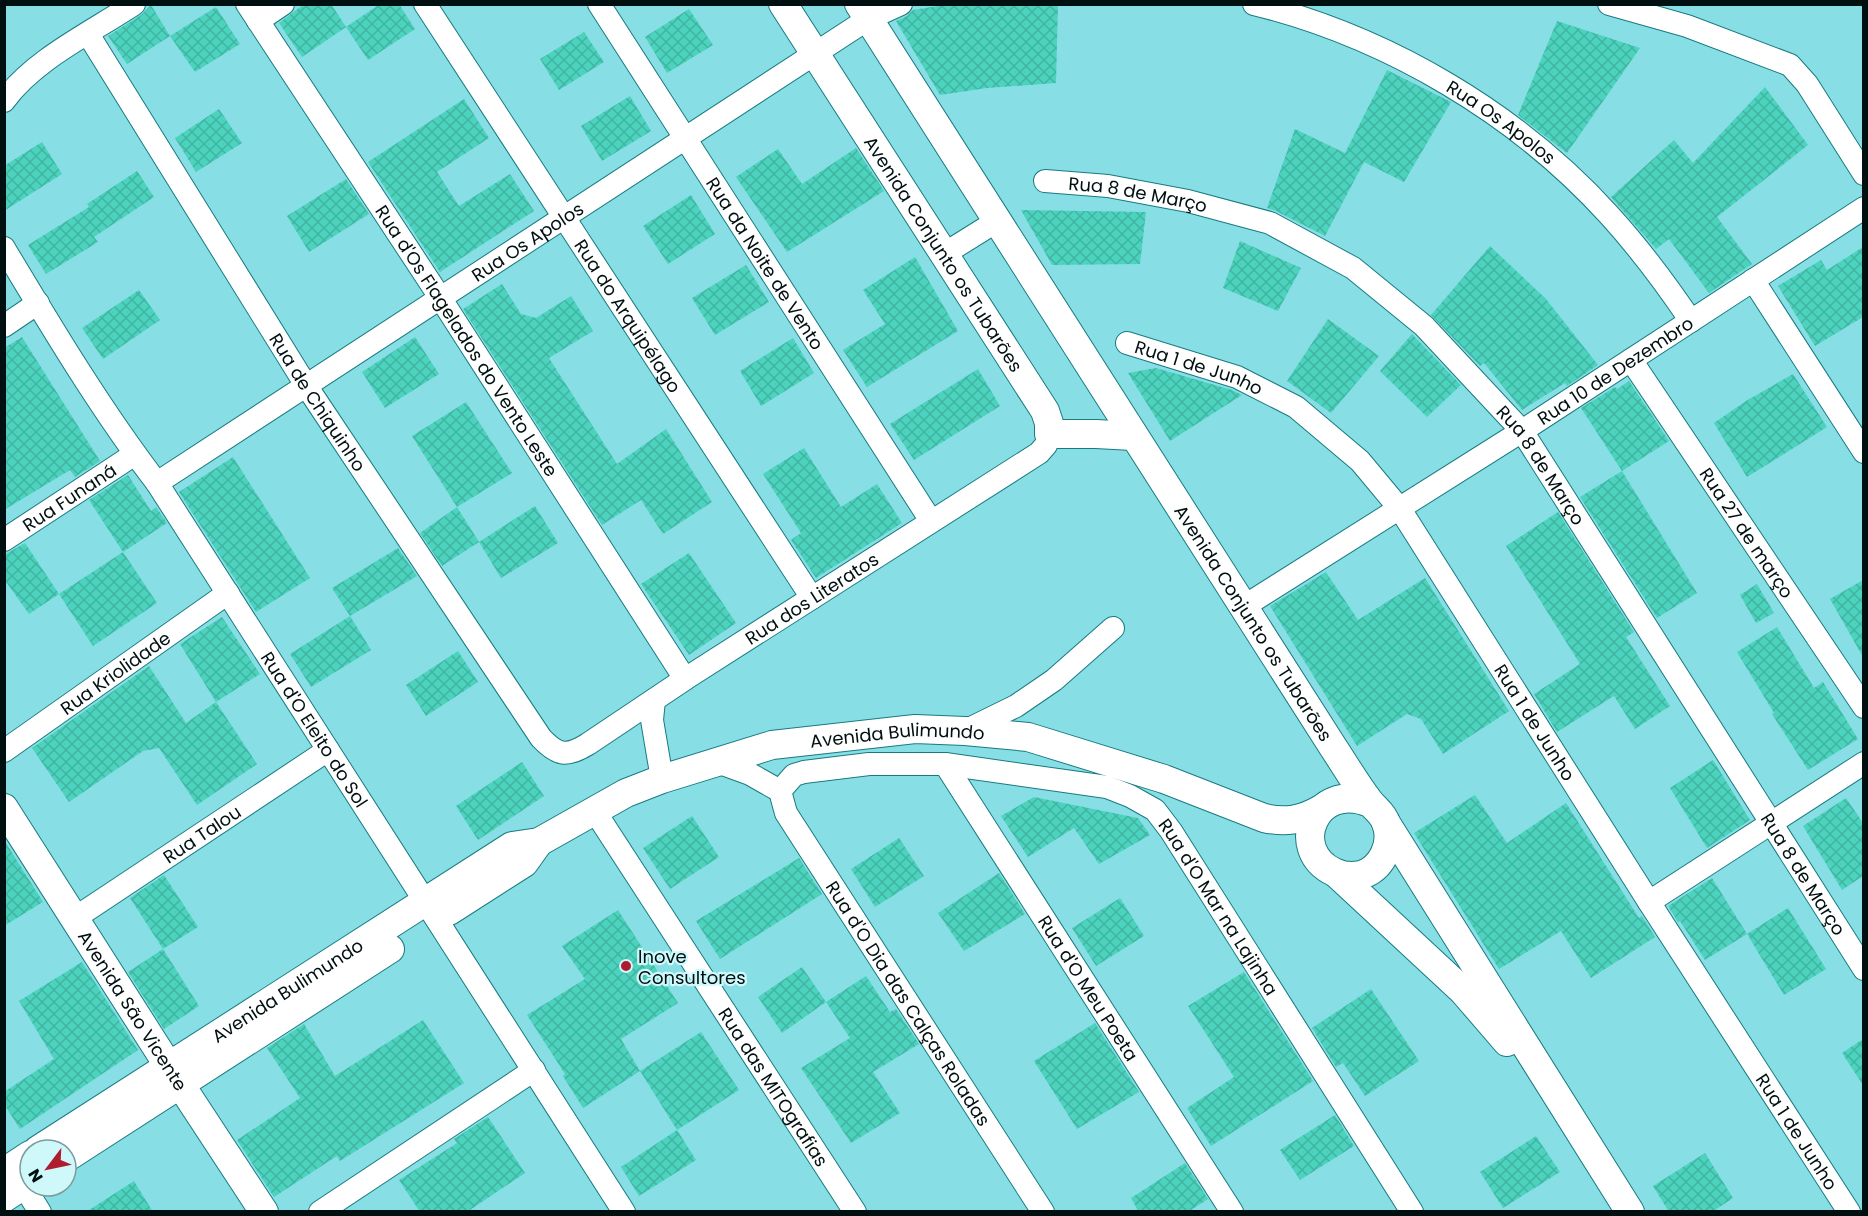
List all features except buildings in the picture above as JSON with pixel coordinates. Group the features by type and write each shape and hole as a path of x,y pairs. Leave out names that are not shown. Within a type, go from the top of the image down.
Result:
{"street":[{"path":"4,101 45,61 134,4"},
{"path":"252,13 283,4"},
{"name":"Rua do Arquipélago","path":"424,4 812,598"},
{"name":"Rua da Noite de Vento","path":"599,4 931,521"},
{"name":"Avenida Conjunto os Tubarões","path":"783,4 1045,411 1049,423 1049,434"},
{"name":"Rua Os Apolos","path":"157,483 308,387 814,54 863,12 901,4"},
{"name":"Rua Os Apolos","path":"1254,4 1311,21 1394,55 1472,99 1508,125 1544,153 1609,214 1638,248 1691,321"},
{"path":"1609,4 1687,26 1790,65 1806,84 1863,174"},
{"name":"Avenida Conjunto os Tubarões","path":"863,12 1569,1114"},
{"name":"Rua d'Os Flagelados do Vento Leste","path":"252,13 441,299 685,679"},
{"name":"Rua de Chiquinho","path":"88,34 308,387 541,738 551,748 564,754"},
{"name":"Rua 8 de Março","path":"1045,181 1131,190 1188,201 1270,223 1353,268 1424,326 1522,431 1772,822 1863,969"},
{"name":"Rua 10 de Dezembro","path":"1243,607 1522,431 1863,208"},
{"path":"944,254 997,221"},
{"name":"Rua d'O Eleito do Sol","path":"4,248 624,1212"},
{"path":"1753,280 1863,452"},
{"path":"4,326 38,303"},
{"name":"Rua 1 de Junho","path":"1126,343 1237,377 1296,407 1360,461 1400,509 1849,1212"},
{"name":"Rua 27 de março","path":"1631,360 1863,707"},
{"path":"1049,434 1133,436"},
{"name":"Rua dos Literatos","path":"564,754 577,751 685,679 1039,453 1046,445 1049,434"},
{"name":"Rua Funaná","path":"4,540 135,454"},
{"name":"Rua Kriolidade","path":"4,751 228,594"},
{"path":"964,731 1016,706 1054,680 1113,628"},
{"path":"654,700 652,720 662,779"},
{"name":"Avenida Bulimundo","path":"60,1138 175,1075 431,911 524,863 539,842 594,810 626,793 662,779 772,745 915,729 1028,737 1164,779 1264,818"},
{"path":"1264,818 1294,821 1308,816 1326,805 1344,797 1351,797 1378,813 1389,835 1382,859 1362,874 1350,876 1327,866 1311,846 1310,833 1314,820 1326,805 1336,788 1338,775 1333,747"},
{"name":"Rua Talou","path":"75,918 328,750"},
{"path":"717,762 750,774 780,791"},
{"path":"1649,902 1863,763"},
{"name":"Rua d'O Mar na Lajinha","path":"780,791 794,775 813,770 869,764 945,764 1107,787 1130,796 1155,810 1171,831 1412,1212"},
{"name":"Rua d'O Meu Poeta","path":"945,764 1232,1212"},
{"name":"Rua d'O Dia das Calças Roladas","path":"780,791 786,813 1043,1212"},
{"name":"Avenida São Vicente","path":"4,808 264,1212"},
{"name":"Rua das MITOgrafias","path":"594,810 855,1212"},
{"path":"1264,818 1327,866 1463,991 1569,1114 1630,1212"},
{"path":"321,1212 534,1070"},
{"name":"Avenida Bulimundo","path":"78,1149 175,1075"},
{"path":"15,1173 39,1212"}],"place":[{"name":"Inove Consultores","path":"626,966"}]}
